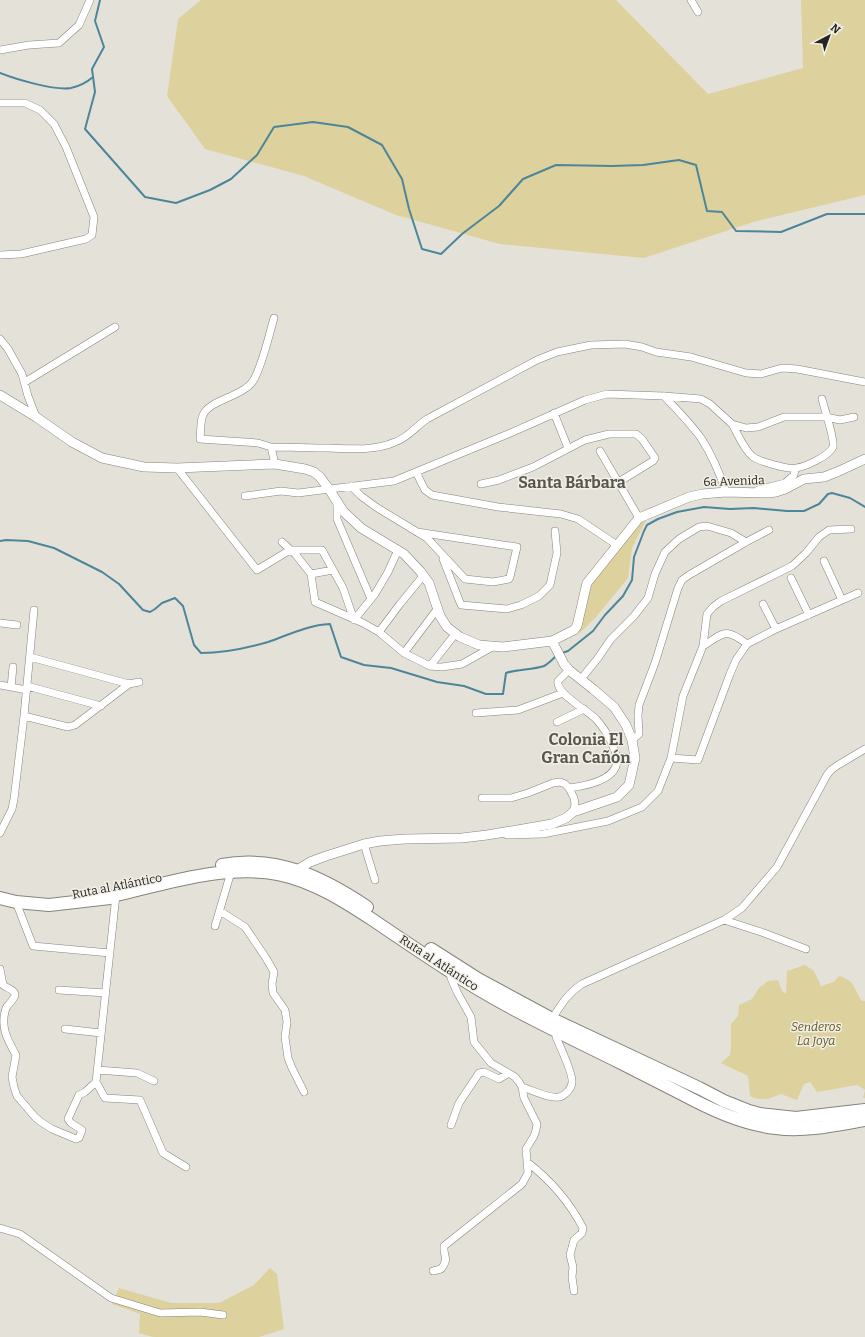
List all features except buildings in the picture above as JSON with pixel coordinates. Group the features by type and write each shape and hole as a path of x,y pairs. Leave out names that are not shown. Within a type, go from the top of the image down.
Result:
{"highway":[{"name":"Ruta al Atlántico","path":"0,890 23,896 56,898 92,893 226,864 250,862 297,870 321,880 347,894 478,979 552,1019 724,1101 754,1113 796,1118 865,1110"},
{"name":"Ruta al Atlántico","path":"0,898 16,902 49,905 110,898 116,895 178,881 231,872 258,871 273,873 313,885 362,913 494,998 557,1032 715,1111 748,1123 776,1128 803,1129 834,1126 865,1120"}],"street":[{"path":"0,50 59,43 79,25 90,0"},
{"path":"692,0 698,12"},
{"path":"0,103 25,103 40,110 54,124 66,147 94,216 92,235 86,239 21,254 0,255"},
{"path":"274,318 258,370 252,382 244,390 213,405 204,412 201,421 200,439 258,443 271,446 351,449 378,447 396,442 407,436 418,425 427,419 538,360 557,352 591,345 625,344 642,347 656,352 692,357 746,373 761,374 782,368 797,369 865,382"},
{"path":"25,382 115,327"},
{"path":"0,339 8,349 22,374 36,417"},
{"name":"6a Avenida","path":"0,394 72,442 102,458 144,467 177,468 275,464 314,472 329,489 342,511 361,528 404,554 424,576 429,583 440,616 447,627 460,637 479,645 494,646 553,643 574,630 577,626 586,587 616,545 639,518 688,496 726,492 768,493 781,490 804,479 824,477 865,459"},
{"path":"245,496 281,491 298,493 394,481 508,434 585,400 607,394 664,396 701,400 710,404 732,424 752,456 758,460 795,469 814,462 828,452 833,446 833,439 822,399"},
{"path":"664,396 688,421 702,439 720,475 726,492"},
{"path":"554,413 568,448"},
{"path":"732,424 746,428 758,427 784,417 826,417 840,420 854,417"},
{"path":"481,484 517,474 540,464 584,440 602,435 620,433 636,434 642,439 655,458 653,461 617,483"},
{"path":"271,446 275,464"},
{"path":"600,451 617,483 639,518"},
{"path":"177,468 257,570 290,550 322,550 343,588 354,620"},
{"path":"752,492 785,483 794,475 795,469"},
{"path":"416,472 425,490 432,495 498,507 561,514 582,522 616,545"},
{"path":"351,486 361,496 376,507 432,542 461,577 465,579 493,582 509,579 517,547 417,532"},
{"path":"337,502 337,520 371,599"},
{"path":"581,679 611,639 634,616 648,598 655,574 665,552 679,538 699,527 707,526 731,533 746,542"},
{"path":"487,835 543,834 608,821 642,807 658,791 671,758 683,696 703,646 707,614 721,601 792,566 806,554 819,537 829,530 851,529"},
{"path":"632,740 638,734 639,705 655,664 678,588 682,580 769,530"},
{"path":"441,553 461,605 507,609 514,608 539,596 550,585 557,553 555,531"},
{"path":"282,542 296,555 311,574 315,602 379,632 404,654 430,666 442,667 462,664 494,646"},
{"path":"354,620 371,599 388,572 398,550"},
{"path":"824,561 842,600"},
{"path":"311,574 333,570"},
{"path":"379,632 424,576"},
{"path":"791,578 809,615"},
{"path":"671,758 698,760 730,674 736,660 747,644 776,629 858,593"},
{"path":"763,604 776,629"},
{"path":"404,654 438,608"},
{"path":"0,833 12,809 14,799 27,688 34,610"},
{"path":"0,623 17,625"},
{"path":"703,646 722,634 728,633 736,635 747,644"},
{"path":"430,666 456,634"},
{"path":"297,870 310,862 364,844 380,841 405,838 462,838 552,824 566,818 573,812 618,796 629,785 635,758 632,740 626,725 614,707 566,667 553,643"},
{"path":"30,657 129,684 139,682"},
{"path":"11,687 13,667"},
{"path":"566,667 557,684 563,693 595,718 606,731 617,757 616,767 613,772 598,781 569,788"},
{"path":"24,716 68,727 75,725 129,684"},
{"path":"0,685 27,688 101,706"},
{"path":"476,713 518,710 563,693"},
{"path":"557,722 584,709"},
{"path":"552,1019 567,997 574,989 582,984 724,920 742,908 777,867 827,775 831,770 865,749"},
{"path":"617,757 635,758"},
{"path":"482,798 511,798 553,783 560,782 569,788 574,798 575,804 573,812"},
{"path":"364,844 375,880"},
{"path":"215,926 231,872"},
{"path":"116,895 96,1082 105,1098 140,1100 163,1153 186,1167"},
{"path":"16,902 33,946 110,953"},
{"path":"220,911 245,927 274,972 272,993 285,1010 287,1022 285,1037 288,1058 304,1092"},
{"path":"724,920 806,949"},
{"path":"0,969 4,985 14,991 15,994 3,1009 2,1028 8,1043 16,1054 12,1077 17,1096 35,1117 52,1129 76,1139 79,1138 82,1130 71,1124 68,1119 69,1115 79,1095 85,1092 96,1082"},
{"path":"434,1271 441,1269 445,1263 446,1257 444,1246 522,1184 528,1173 526,1149 534,1136 537,1124 524,1098 522,1087 514,1077 491,1063 474,1042 471,1017 457,992 451,978 450,971"},
{"path":"59,990 106,993"},
{"path":"65,1029 101,1033"},
{"path":"522,1087 550,1096 559,1097 565,1094 570,1088 572,1082 571,1074 556,1037 557,1032"},
{"path":"97,1070 137,1073 154,1081"},
{"path":"451,1125 459,1103 479,1073 484,1072 499,1079 507,1074"},
{"path":"527,1162 539,1171 564,1198 583,1228 582,1233 574,1240 570,1255 573,1267 572,1277 574,1291"},
{"path":"0,1228 20,1234 111,1298 160,1313 200,1312 223,1315"}],"green space":[{"path":"201,0 616,0 708,94 803,68 801,0 865,0 865,195 753,222 644,258 500,244 396,215 304,176 205,149 167,96 178,19"},
{"path":"642,518 646,520 632,548 628,578 596,617 580,633 577,630 589,583"},
{"name":"Senderos La Joya","path":"805,965 814,971 821,986 834,982 839,976 848,980 854,986 862,1001 865,1001 865,1090 857,1085 817,1092 810,1082 804,1084 797,1100 781,1094 766,1099 754,1098 750,1096 748,1076 721,1063 730,1055 731,1024 738,1016 739,1005 752,999 759,988 768,981 778,980 782,991 786,994 787,971"},
{"path":"270,1268 277,1274 284,1329 259,1337 153,1337 139,1333 140,1314 112,1304 119,1288 171,1303 219,1303 254,1285"}],"waterway":[{"path":"100,0 95,21 104,47 92,69 95,92 85,129 145,197 176,203 210,190 231,179 257,155 274,127 313,122 348,127 382,145 402,179 409,209 422,249 441,254 462,234 499,206 523,179 556,165 643,165 679,160 696,165 707,211 722,212 736,231 781,232 827,214 865,214"},
{"path":"0,73 35,84 55,88 71,88 85,83 93,77"},
{"path":"562,653 568,651 593,631 605,615 623,596 632,580 634,557 644,531 647,525 658,519 677,512 704,507 804,511 819,504 828,494 832,493 850,498 865,507"},
{"path":"0,541 28,541 54,548 102,572 119,584 143,610 150,612 162,603 175,598 183,606 194,645 201,653 226,651 252,646 268,642 306,628 330,624 341,657 364,665 391,668 437,682 464,686 486,694 503,694 506,673 544,666 556,656"}],"district":[{"name":"Santa Bárbara","path":"572,482"},
{"name":"Colonia El Gran Cañón","path":"586,748"}]}
